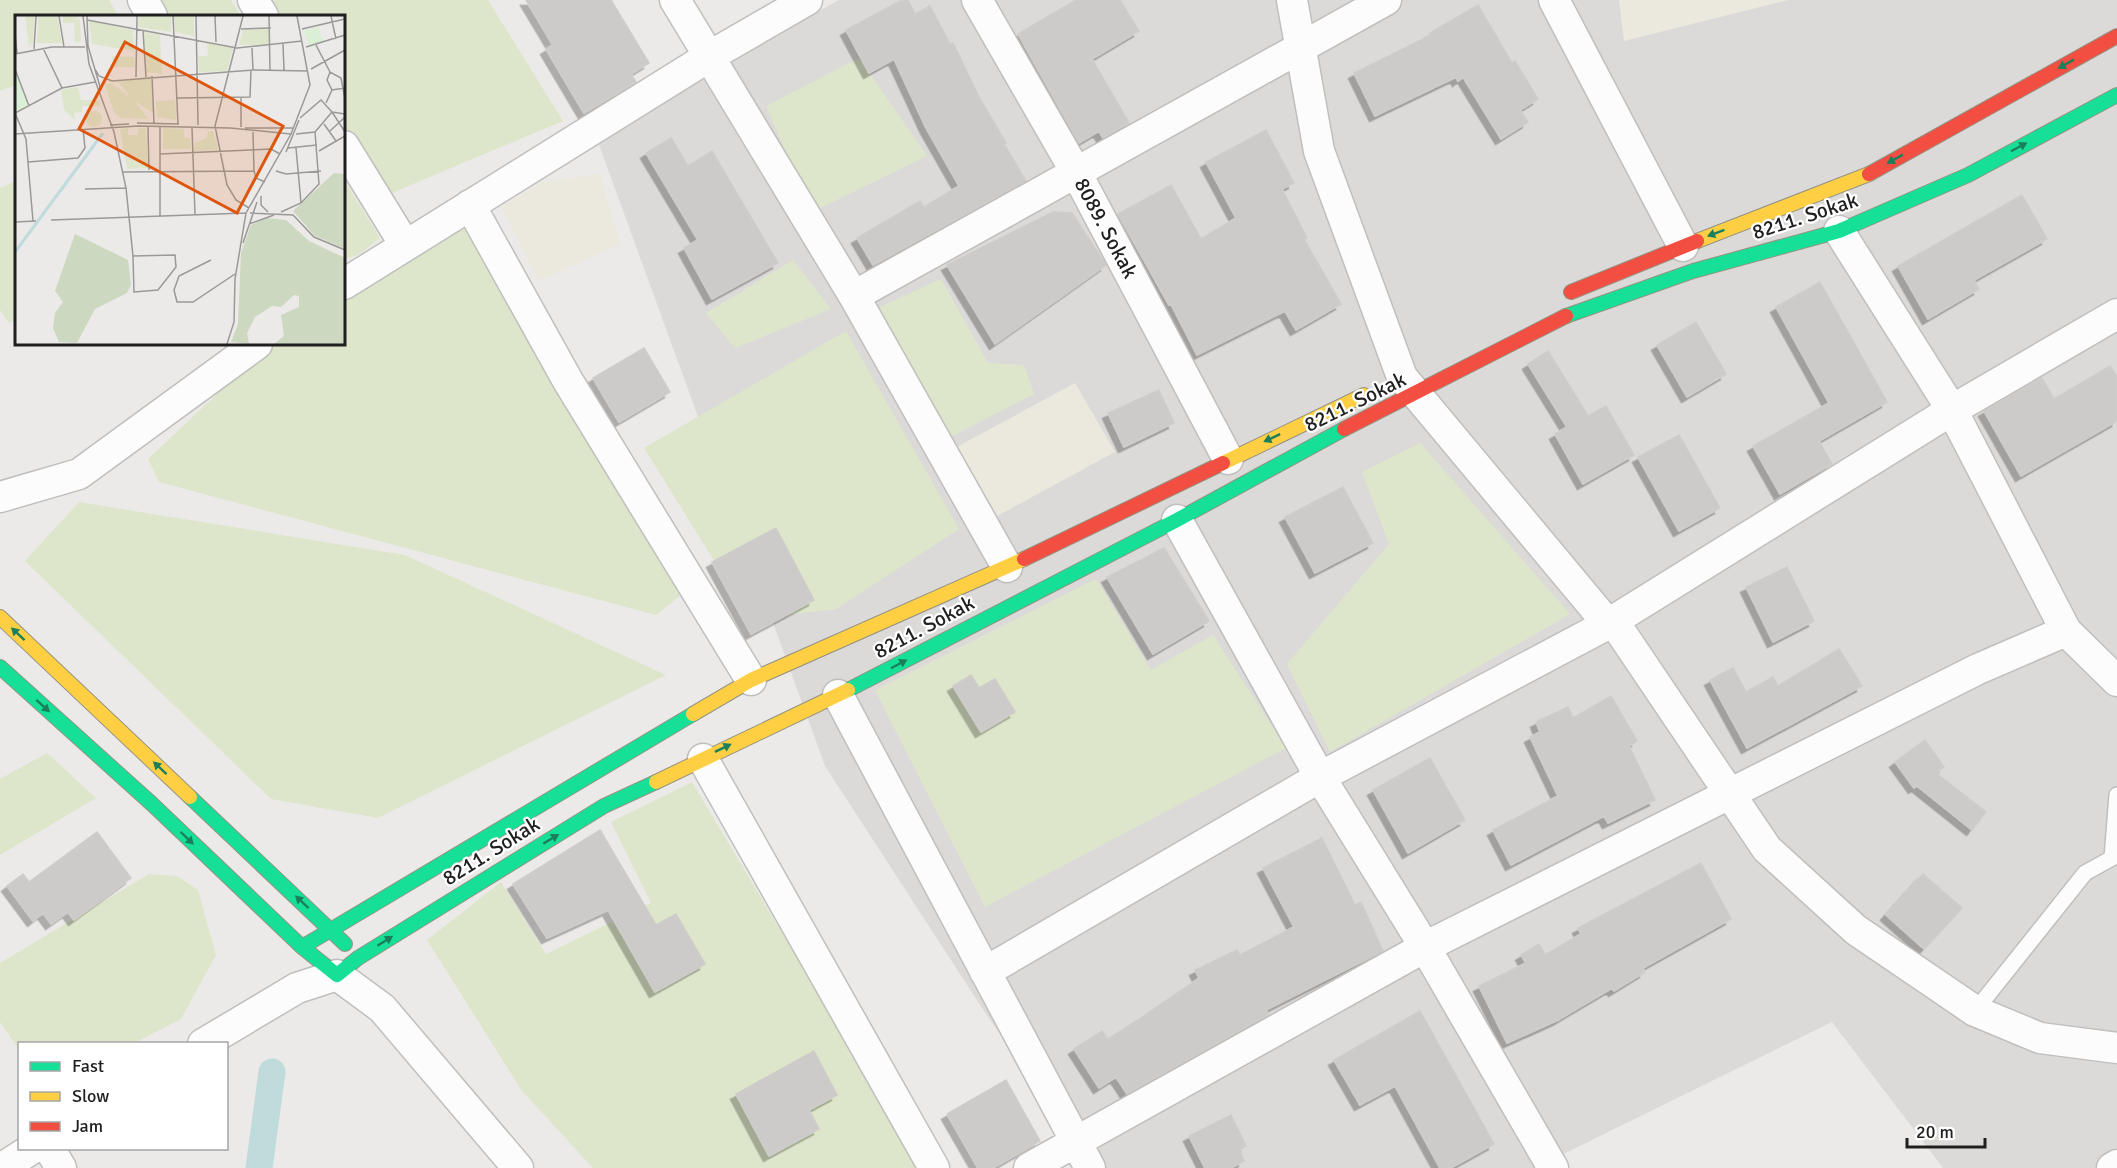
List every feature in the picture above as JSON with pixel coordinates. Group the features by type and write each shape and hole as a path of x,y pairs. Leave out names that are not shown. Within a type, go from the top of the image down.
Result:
{"street":[{"path":"143,0 151,15"},
{"path":"253,0 262,15"},
{"path":"675,0 854,296 1007,567"},
{"path":"345,283 710,56 807,0"},
{"name":"8089. Sokak","path":"977,0 1077,174 1228,459"},
{"path":"1292,0 1319,151 1400,382 1608,624 1618,628 1767,849 1856,930 1975,1011 2040,1038 2117,1048"},
{"path":"854,296 1077,174 1300,46 1386,0"},
{"path":"1554,0 1683,246"},
{"path":"1560,297 1683,246 1858,180 2117,36"},
{"name":"8211. Sokak","path":"348,966 604,806 838,695 1177,520 1335,434 1400,382 1573,313 1693,271 1839,231 1968,175 2117,95"},
{"path":"345,148 405,245"},
{"path":"470,205 568,381 752,680"},
{"path":"1839,231 1952,410 2066,631 2117,681"},
{"path":"986,972 1320,777 1608,624 1952,410 2117,314"},
{"path":"0,497 80,474 256,345"},
{"path":"297,988 302,947 330,928 752,680 1007,567 1228,459 1400,382"},
{"path":"1177,520 1320,777 1425,947 1553,1168"},
{"path":"0,617 330,928 348,966 518,1168"},
{"path":"1029,1168 1425,947 1978,669 2066,631"},
{"path":"0,667 152,804 302,947 348,966"},
{"path":"838,695 1090,1168"},
{"path":"703,759 934,1168"},
{"path":"206,1042 297,988 348,966"},
{"path":"2,1168 31,1150"},
{"path":"50,1150 61,1168"},
{"path":"2112,1168 2117,1165"}],"lane":[{"path":"1975,1011 2085,873 2114,858 2117,795"}],"shaded area":[{"path":"839,0 2117,0 2117,1168 1943,1168 1832,1022 1535,1168 1092,1168 984,1011 825,766 594,131"},
{"path":"1619,0 1788,0 1624,41"},
{"path":"600,174 620,244 539,281 501,207 542,182"},
{"path":"1075,383 1115,452 997,516 955,448"}],"green space":[{"path":"0,0 109,0 117,15 15,15 15,85 0,91"},
{"path":"161,0 231,0 240,15 169,15"},
{"path":"266,0 488,0 563,121 380,198 345,137 345,15 274,15"},
{"path":"859,58 927,156 812,212 766,106"},
{"path":"15,181 15,320 9,323 0,310 0,188"},
{"path":"345,182 380,238 358,255 345,259"},
{"path":"462,210 686,591 656,615 159,482 148,459 269,345 345,345 345,289"},
{"path":"793,260 831,309 735,348 706,313"},
{"path":"941,279 988,363 1024,365 1034,394 945,440 878,308"},
{"path":"846,331 959,529 836,609 771,617 744,609 644,448"},
{"path":"1420,443 1570,614 1330,752 1287,664 1389,544 1362,472"},
{"path":"79,502 405,555 666,675 378,818 271,799 25,561"},
{"path":"1096,579 1151,670 1213,635 1286,748 985,907 875,690"},
{"path":"47,753 96,798 0,855 0,779"},
{"path":"692,782 922,1168 593,1168 522,1091 427,940 501,882 546,954 651,903 611,822"},
{"path":"149,874 177,876 198,890 216,955 181,1019 136,1042 18,1042 18,1049 0,1022 0,963"}],"building":[{"path":"526,0 611,0 649,63 631,74 636,82 584,113 546,49 553,45"},
{"path":"902,0 908,0 915,14 930,6 950,44 953,43 979,97 1026,181 873,265 857,238 920,201 924,207 959,186 926,128 894,59 869,73 846,30"},
{"path":"1076,0 1120,0 1139,31 1092,59 1129,123 1103,138 1099,131 1079,143 1018,34"},
{"path":"1478,5 1512,63 1515,61 1538,99 1520,110 1528,122 1501,139 1463,77 1458,81 1456,77 1375,116 1354,73 1431,35 1430,33"},
{"path":"1266,130 1294,183 1282,189 1307,238 1304,239 1341,304 1296,330 1285,311 1197,355 1171,304 1169,305 1118,214 1171,185 1201,239 1236,218 1206,162"},
{"path":"671,138 688,166 712,151 778,263 712,299 684,248 698,240 646,153"},
{"path":"2022,195 2047,239 1974,280 1979,289 1928,319 1898,266"},
{"path":"1053,212 1072,213 1106,265 995,344 947,265"},
{"path":"1820,282 1887,402 1819,441 1832,464 1780,494 1753,446 1829,403 1776,307"},
{"path":"1696,322 1726,374 1687,397 1657,345"},
{"path":"644,348 670,392 619,422 593,378"},
{"path":"1548,351 1588,416 1606,406 1634,455 1583,484 1555,434 1567,427 1528,364"},
{"path":"2110,366 2117,377 2117,421 2021,476 1984,411 2042,378 2054,399"},
{"path":"1159,390 1174,423 1124,447 1108,413"},
{"path":"1679,435 1720,508 1679,531 1638,457"},
{"path":"1343,487 1373,543 1315,573 1285,517"},
{"path":"776,528 814,600 751,634 712,562"},
{"path":"1164,548 1209,621 1153,654 1107,577"},
{"path":"1787,567 1814,621 1773,642 1746,587"},
{"path":"1839,649 1862,686 1747,748 1710,680 1733,668 1746,692 1773,677 1778,686"},
{"path":"971,675 979,688 995,679 1015,712 981,732 953,686"},
{"path":"1611,696 1637,741 1629,746 1655,800 1608,823 1604,816 1511,865 1493,830 1558,796 1530,737 1540,732 1536,722 1568,707 1573,718"},
{"path":"1925,740 1944,767 1936,773 1986,812 1972,830 1917,786 1914,788 1895,762"},
{"path":"1430,758 1465,820 1408,853 1373,790"},
{"path":"600,830 656,925 676,914 705,964 655,992 608,910 547,938 513,884"},
{"path":"97,832 131,878 74,920 68,912 51,924 43,913 33,921 7,886 23,874 29,882"},
{"path":"1322,838 1355,905 1361,902 1383,951 1266,1010 1268,1015 1127,1094 1116,1077 1099,1088 1074,1049 1102,1031 1108,1039 1138,1020 1199,978 1195,970 1237,950 1240,955 1294,927 1263,868"},
{"path":"1701,863 1731,919 1643,968 1645,972 1614,991 1612,988 1558,1020 1507,1043 1479,986 1526,963 1521,955 1539,944 1545,955 1581,934 1578,928"},
{"path":"1923,874 1962,908 1924,949 1886,915"},
{"path":"1420,1011 1494,1144 1451,1168 1440,1168 1395,1086 1360,1105 1334,1060"},
{"path":"814,1051 837,1095 809,1110 819,1129 769,1156 736,1094"},
{"path":"1006,1080 1040,1141 993,1168 978,1168 947,1114"},
{"path":"1231,1115 1246,1146 1239,1150 1244,1161 1231,1168 1205,1168 1189,1136"}],"waterway":[{"path":"259,1168 272,1072"}],"traffic: fast":[{"path":"1566,316 1693,271 1839,231 1968,175 2117,95"},
{"path":"848,690 1177,520 1344,429"},
{"path":"0,667 152,804 302,947 337,975 358,958 604,806 656,782"},
{"path":"302,947 693,714"},
{"path":"190,797 345,944"}],"traffic: slow":[{"path":"1697,241 1869,174"},
{"path":"1223,463 1364,395"},
{"path":"693,714 751,680 1024,559"},
{"path":"0,617 190,797"},
{"path":"656,782 848,690"}],"traffic: jam":[{"path":"1869,174 2117,36"},
{"path":"1571,292 1697,241"},
{"path":"1344,429 1566,316"},
{"path":"1024,559 1223,463"}]}
